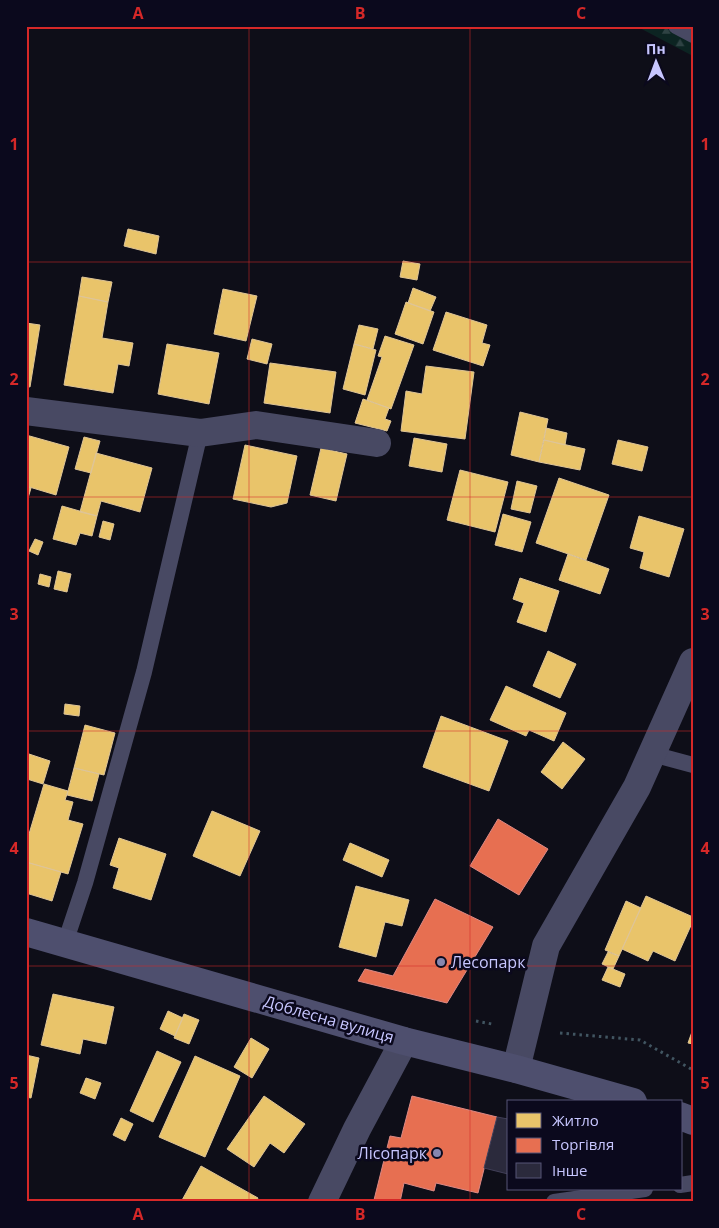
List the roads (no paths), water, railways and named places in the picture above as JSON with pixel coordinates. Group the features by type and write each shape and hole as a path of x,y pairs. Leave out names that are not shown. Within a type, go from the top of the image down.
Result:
{"street":[{"path":"26,411 200,433 256,425 377,444"},
{"path":"516,1069 546,946 637,787 693,662"},
{"name":"Доблесна вулиця","path":"26,932 404,1041 516,1069 626,1100"},
{"path":"322,1202 357,1128 404,1041"}],"lane":[{"path":"676,26 693,35"},
{"path":"66,943 85,883 144,672 200,433"},
{"path":"652,754 693,765"},
{"path":"554,1202 638,1190"}],"place":[{"name":"Лесопарк","path":"441,962"},
{"name":"Лісопарк","path":"437,1153"}]}
